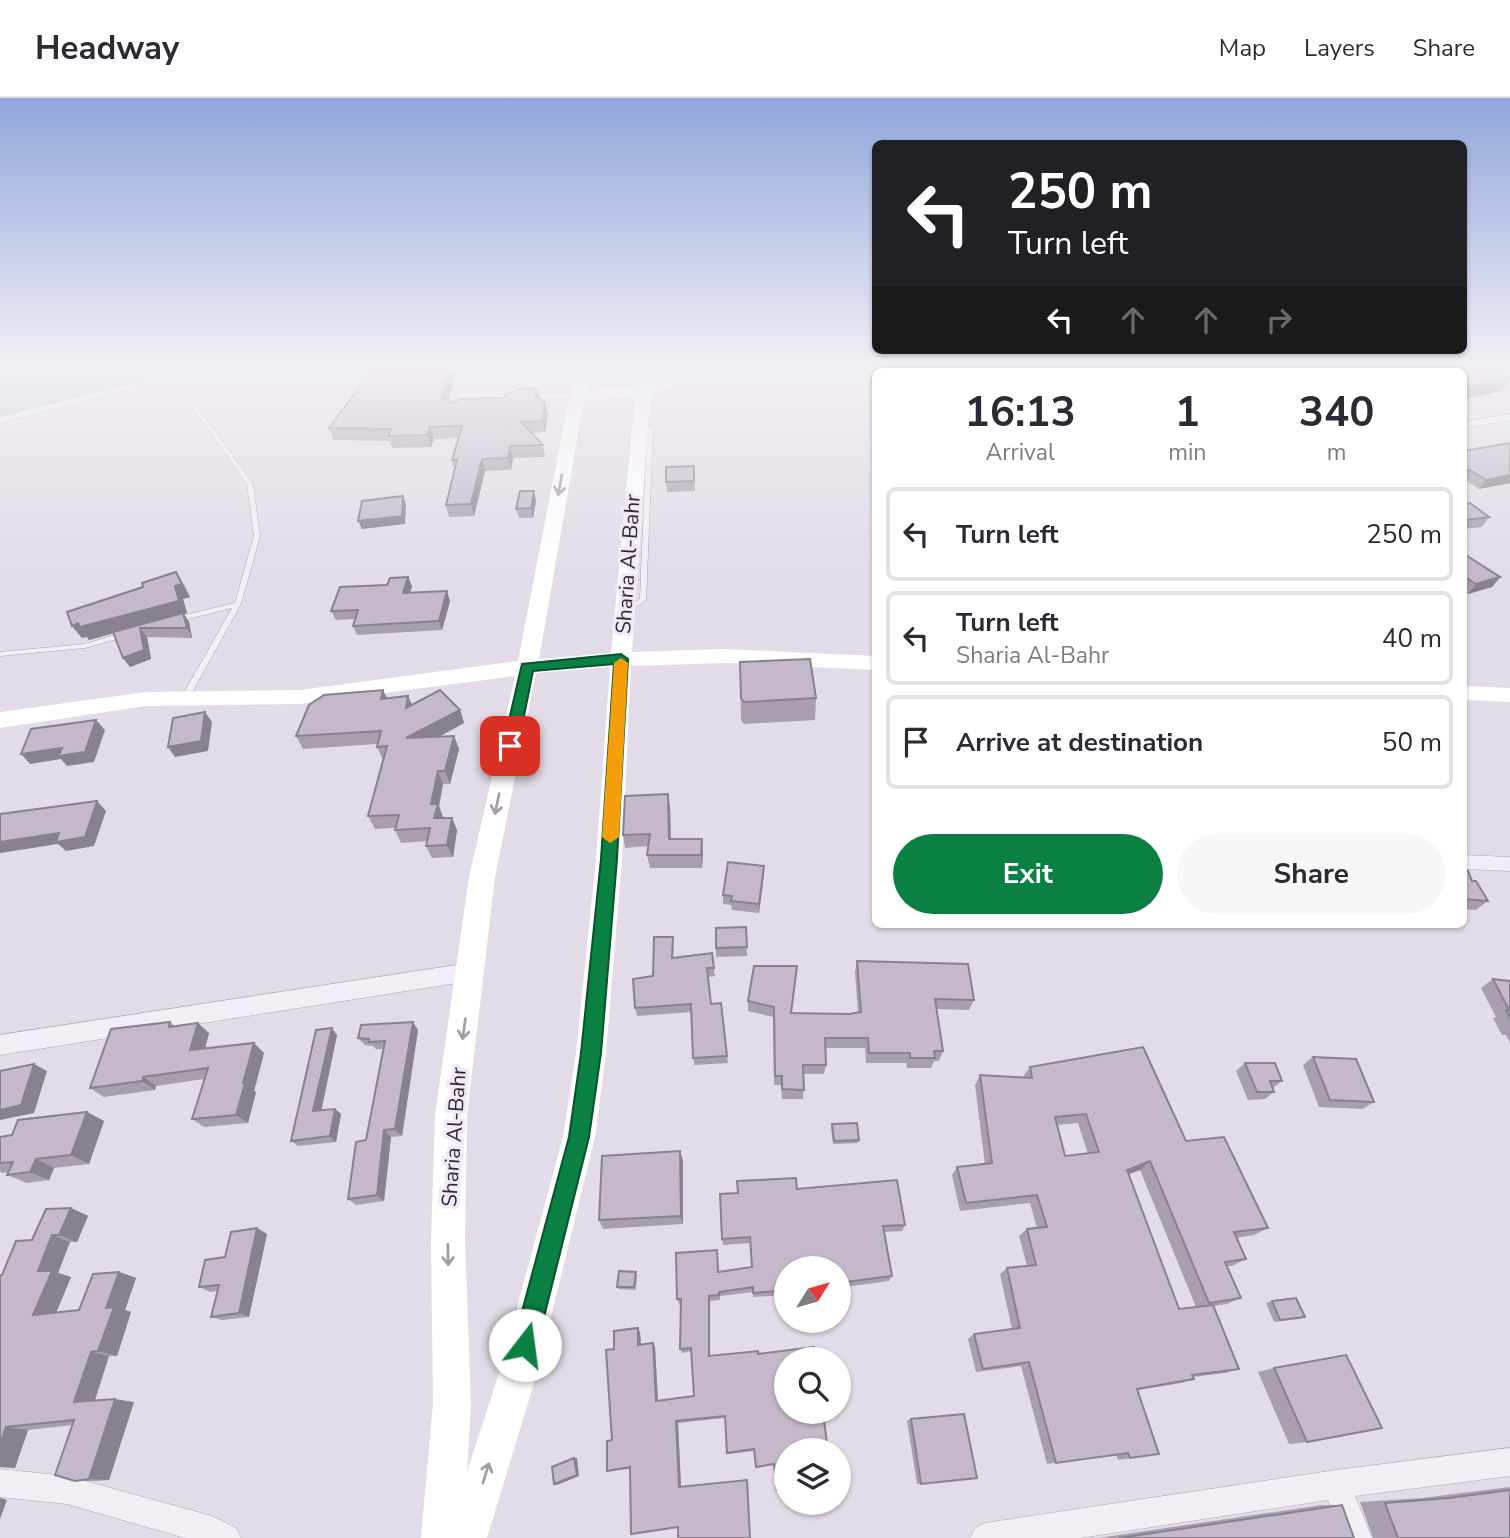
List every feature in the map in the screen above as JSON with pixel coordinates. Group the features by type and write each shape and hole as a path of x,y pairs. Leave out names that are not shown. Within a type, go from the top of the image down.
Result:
{"main road":[{"name":"Sharia Al-Bahr","path":"442,1538 452,1404 448,1239 451,1115 482,877 527,667 572,437"},
{"name":"Sharia Al-Bahr","path":"466,1538 519,1370 579,1137 591,1053 609,859 638,437"},
{"path":"0,720 146,699 300,697 527,667 621,659 724,656 872,663"},
{"path":"1467,693 1510,695"}],"street":[{"path":"1467,862 1510,864"},
{"path":"0,1045 470,972"},
{"path":"985,1538 1336,1484 1510,1462"},
{"path":"0,1483 67,1490 212,1531 226,1538"},
{"path":"1336,1484 1357,1538"}],"lane":[{"path":"185,698 239,604 257,536 250,484 216,437"},
{"path":"170,621 239,604"},
{"path":"0,654 85,646 134,632"}],"building":[{"path":"459,437 536,437 543,445 510,446 508,458 482,459 471,504 446,505 457,460 452,460"},
{"path":"1510,443 1510,475 1486,480 1467,471 1467,450"},
{"path":"694,466 694,481 666,482 666,467"},
{"path":"520,491 534,491 531,508 516,509"},
{"path":"403,496 402,516 358,521 362,501"},
{"path":"1467,503 1470,503 1489,517 1467,520"},
{"path":"1467,556 1500,577 1476,584 1467,578"},
{"path":"176,572 182,584 175,586 179,601 80,627 78,623 72,626 67,612 143,587 142,583"},
{"path":"408,577 403,593 447,591 439,621 353,626 358,610 331,611 340,587 387,585 390,578"},
{"path":"183,613 187,628 140,628 144,650 123,658 113,632"},
{"path":"810,659 816,698 744,702 741,698 740,662"},
{"path":"383,690 381,699 408,696 406,708 440,690 460,710 406,738 454,736 445,771 438,771 431,804 438,804 434,818 452,818 447,845 426,846 430,828 395,830 399,815 368,816 387,746 377,747 381,731 296,736 309,705 324,695"},
{"path":"205,712 201,741 168,747 173,718"},
{"path":"96,720 85,752 58,756 62,748 21,754 31,729"},
{"path":"668,794 669,839 702,839 701,855 647,855 650,834 623,835 625,796"},
{"path":"97,801 85,837 56,842 59,833 0,842 0,814"},
{"path":"728,862 764,866 759,904 731,901 732,896 723,895"},
{"path":"1467,870 1472,881 1476,881 1488,901 1467,899"},
{"path":"746,927 747,947 716,948 716,928"},
{"path":"654,937 673,937 672,958 712,953 714,968 707,968 711,1004 721,1003 727,1056 693,1058 691,1004 635,1008 633,979 653,976"},
{"path":"857,961 968,964 974,1000 935,999 943,1051 934,1051 935,1058 910,1058 910,1053 869,1053 868,1038 825,1038 826,1065 803,1065 804,1090 782,1089 782,1076 775,1076 774,1007 748,1001 754,966 797,966 791,1013 849,1014 861,1012"},
{"path":"1493,979 1510,981 1510,1018 1506,1010 1509,1010"},
{"path":"170,1022 169,1027 198,1023 190,1050 254,1043 236,1115 192,1119 208,1068 90,1088 111,1029"},
{"path":"413,1022 395,1129 384,1130 377,1195 348,1199 356,1142 366,1140 385,1041 369,1042 369,1039 358,1038 361,1025"},
{"path":"332,1028 313,1111 335,1109 330,1136 291,1141 316,1030"},
{"path":"1143,1047 1186,1141 1224,1137 1268,1228 1234,1232 1246,1259 1225,1262 1241,1298 1209,1303 1150,1161 1127,1170 1179,1309 1213,1305 1239,1369 1192,1375 1194,1379 1137,1389 1159,1454 1130,1458 1128,1453 1056,1463 1029,1362 983,1369 974,1334 1020,1328 1007,1268 1036,1265 1027,1229 1047,1227 1037,1195 966,1203 957,1167 992,1163 980,1075 1032,1078 1030,1067","holes":["1086,1114 1099,1152 1065,1156 1055,1117"]},
{"path":"1313,1057 1356,1059 1374,1102 1330,1100"},
{"path":"1245,1063 1275,1063 1282,1081 1270,1081 1274,1092 1257,1092"},
{"path":"34,1064 21,1105 0,1110 0,1071"},
{"path":"87,1112 71,1155 36,1159 30,1172 7,1175 13,1162 0,1163 0,1137 12,1135 18,1120"},
{"path":"857,1123 859,1140 834,1141 832,1124"},
{"path":"680,1151 681,1216 599,1220 602,1156"},
{"path":"796,1178 797,1189 897,1180 905,1225 883,1226 892,1276 851,1281 851,1256 774,1256 774,1291 753,1293 753,1287 709,1296 709,1356 774,1352 774,1424 825,1424 826,1438 774,1438 774,1464 756,1467 754,1449 727,1453 725,1416 676,1421 679,1487 747,1480 750,1538 678,1538 678,1527 631,1534 630,1467 607,1471 607,1441 612,1440 606,1350 614,1349 614,1331 638,1328 638,1345 653,1343 656,1401 694,1396 691,1348 680,1349 681,1299 677,1299 676,1253 717,1250 718,1272 752,1267 750,1237 722,1239 720,1194 738,1193 737,1181"},
{"path":"71,1208 59,1235 52,1235 38,1271 52,1271 33,1315 79,1310 93,1274 119,1272 106,1308 114,1307 98,1351 91,1352 74,1402 115,1399 89,1479 75,1481 55,1475 74,1420 6,1427 0,1444 0,1275 16,1241 32,1240 46,1209"},
{"path":"257,1228 239,1313 211,1317 219,1285 199,1287 205,1260 225,1257 231,1232"},
{"path":"619,1271 636,1272 634,1287 617,1287"},
{"path":"1296,1298 1305,1317 1280,1320 1272,1301"},
{"path":"1346,1355 1382,1428 1307,1442 1274,1368"},
{"path":"964,1414 977,1478 921,1484 911,1419"},
{"path":"574,1458 577,1475 554,1484 552,1467"},
{"path":"1510,1490 1510,1538 1398,1538 1385,1503 1449,1498"},
{"path":"1342,1505 1354,1538 1119,1538"}],"slow traffic":[{"path":"610,837 621,663"}],"route":[{"path":"510,746 527,667 621,659 609,859 591,1053 579,1137 525,1345"}]}
